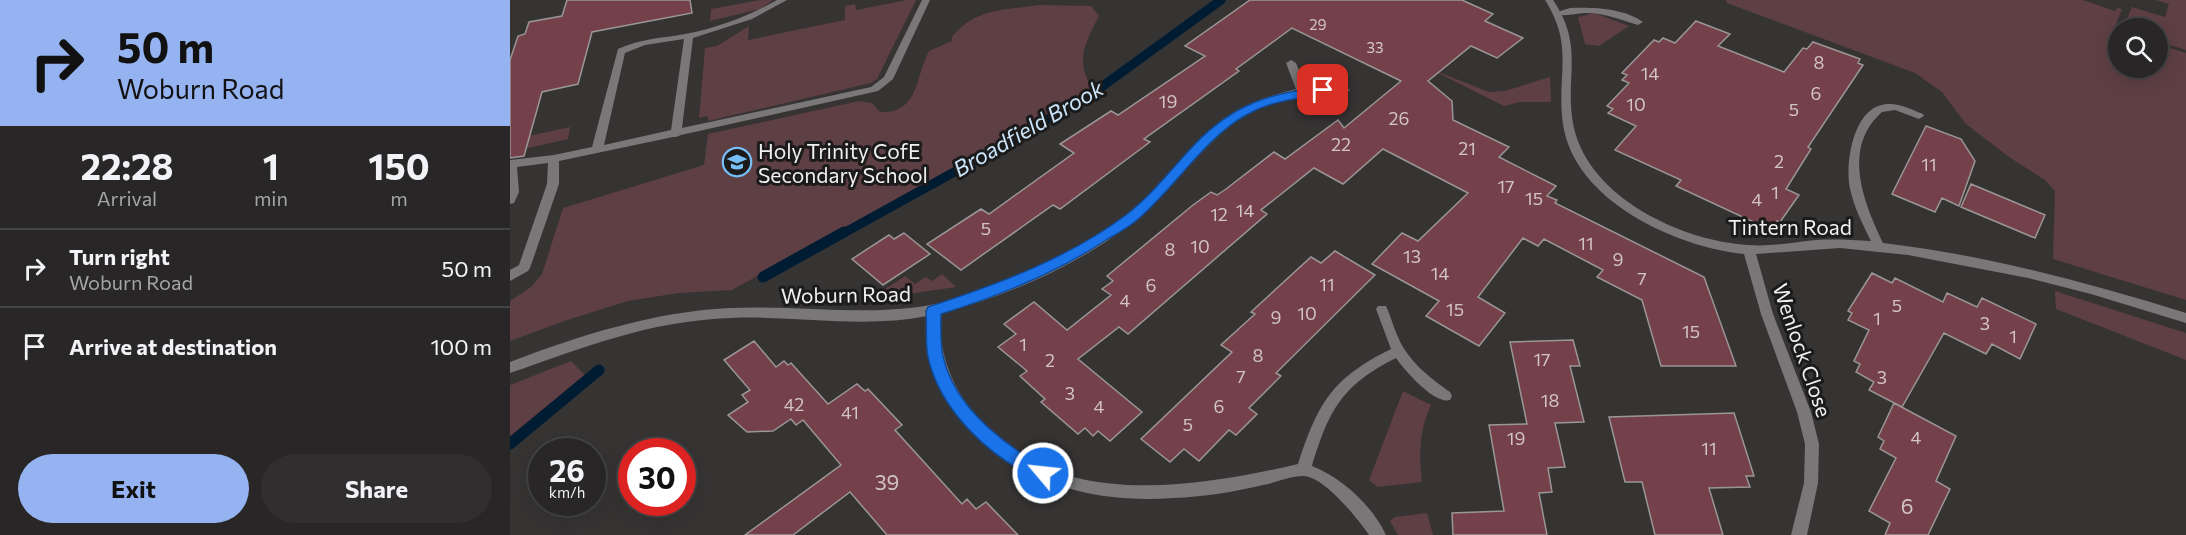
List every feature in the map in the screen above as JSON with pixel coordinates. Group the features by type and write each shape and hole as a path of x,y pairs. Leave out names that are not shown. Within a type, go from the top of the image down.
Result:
{"street":[{"path":"597,150 621,51 634,45 689,36 754,15 783,0"},
{"path":"510,200 513,192 510,164 554,159 874,89 888,78 926,0"},
{"name":"Tintern Road","path":"1549,0 1559,13 1565,29 1572,141 1584,164 1600,184 1647,218 1713,245 1749,250 1839,244 1879,246 2029,272 2098,290 2186,318"},
{"path":"1559,13 1576,9 1601,10 1638,22"},
{"path":"675,134 689,36"},
{"path":"1291,63 1302,91"},
{"name":"Woburn Road","path":"510,368 620,328 672,318 730,313 884,316 933,311 988,294 1067,259 1131,218 1155,196 1202,144 1243,111 1281,96 1302,91 1345,90"},
{"path":"1879,246 1859,204 1853,181 1853,159 1857,140 1865,125 1881,108 1896,107 1919,116"},
{"path":"510,276 524,268 553,184 554,159"},
{"name":"Wenlock Close","path":"1749,250 1767,314 1802,403 1812,444 1811,483 1799,535"},
{"path":"1382,309 1396,352 1414,373 1445,396"},
{"path":"933,311 935,355 941,374 963,412 999,446 1018,460 1043,473 1102,490 1171,493 1241,484 1304,469 1320,475 1347,496 1378,535"},
{"path":"1304,469 1316,433 1332,399 1359,371 1396,352"}],"shaded area":[{"path":"760,0 773,0 760,9 710,21 711,9"},
{"path":"916,0 877,79 871,83 708,121 708,116 699,118 705,48 717,46 749,26 748,40 845,20 845,6 855,4 856,10"},
{"path":"1726,0 2083,0 2115,11 2117,8 2122,9 2118,18 2108,18 2108,78 2168,78 2168,47 2186,53 2186,300 2053,259 2055,191 2045,180 2009,157 1966,124 1942,92 1915,73 1727,3"},
{"path":"2156,0 2186,0 2186,50 2168,44 2168,18 2127,18 2132,7 2165,17 2169,4"},
{"path":"1040,5 1091,6 1099,16 1086,43 1083,60 1087,79 1092,89 732,290 679,293 628,301 510,341 510,301 531,287 542,274 563,208 704,165 708,134 859,101 872,103 880,112 893,111 902,107 914,92 929,51 952,41 952,37 970,20 992,12"},
{"path":"1594,13 1629,26 1599,46 1585,44 1578,17"},
{"path":"1428,68 1489,92 1505,91 1550,77 1551,102 1520,102 1504,106"},
{"path":"570,127 568,139 520,150 524,137"},
{"path":"942,274 956,287 908,294 876,295 905,276 915,284 926,277 932,281"},
{"path":"2055,291 2186,333 2186,360 2056,309"},
{"path":"571,361 585,375 510,436 510,385"},
{"path":"1403,391 1431,405 1424,424 1421,443 1422,482 1377,487 1369,480"},
{"path":"1427,513 1433,535 1398,535 1390,521 1395,517"}],"building":[{"path":"567,0 690,0 692,13 592,32 578,84 542,92 524,156 510,158 510,60 518,36 525,34 529,22 562,16"},
{"path":"1250,0 1462,0 1493,14 1485,21 1523,38 1497,58 1471,46 1428,81 1452,101 1453,120 1509,147 1499,157 1556,186 1547,196 1557,200 1555,203 1704,277 1736,366 1661,366 1642,300 1597,277 1603,270 1544,239 1538,246 1523,238 1478,297 1505,313 1479,346 1426,316 1439,301 1372,264 1402,233 1418,241 1468,193 1383,149 1343,184 1314,168 1261,210 1267,214 1128,334 1119,327 1078,359 1142,412 1110,441 1098,431 1093,436 1085,428 1078,434 1041,402 1045,399 1020,376 1027,371 998,347 1016,334 1004,324 1034,302 1067,330 1111,295 1102,289 1113,281 1107,276 1193,205 1211,192 1217,195 1274,152 1285,159 1338,120 1344,128 1401,81 1292,28 1236,69 1239,71 1144,139 1150,142 1060,209 1053,205 961,270 927,244 981,209 989,214 1074,153 1060,144 1111,111 1118,115 1205,56 1185,46"},
{"path":"1696,21 1730,34 1718,46 1784,72 1803,48 1807,49 1813,42 1860,59 1858,63 1863,65 1808,147 1811,149 1786,189 1799,195 1780,222 1777,221 1773,226 1764,223 1762,226 1676,186 1681,180 1615,150 1636,126 1608,113 1613,109 1607,106 1629,83 1622,80 1627,75 1622,73 1654,40 1659,42 1663,38 1675,43"},
{"path":"1926,126 1961,139 1975,161 1959,206 1942,198 1935,212 1892,194"},
{"path":"1971,184 2045,215 2035,238 1961,207"},
{"path":"904,233 930,254 883,285 852,259 889,235 894,239"},
{"path":"1335,251 1375,275 1276,373 1281,376 1249,408 1257,414 1236,435 1229,430 1199,461 1184,449 1170,462 1141,439 1232,352 1221,345 1255,314 1251,312 1311,257 1321,263"},
{"path":"1872,273 1892,283 1895,278 1943,302 1947,293 1977,307 1982,298 2036,324 2020,359 1992,344 1986,354 1944,333 1902,407 1869,390 1874,382 1856,372 1860,364 1854,361 1869,330 1848,320 1852,313 1848,311"},
{"path":"1573,340 1580,366 1570,366 1584,422 1555,423 1565,467 1548,468 1552,492 1539,493 1547,535 1453,535 1452,513 1504,511 1489,425 1527,424 1510,342"},
{"path":"754,341 776,367 784,361 788,365 791,363 828,404 857,384 865,391 868,389 902,425 895,430 962,504 967,499 976,509 986,502 1018,535 887,535 850,492 793,535 745,535 841,465 803,420 796,425 791,419 773,431 747,432 728,415 748,402 742,395 750,390 724,360"},
{"path":"1894,403 1956,436 1936,481 1950,489 1928,535 1885,535 1890,523 1869,511 1896,458 1880,449 1884,441 1878,437"},
{"path":"1734,413 1754,476 1746,476 1750,487 1709,488 1723,535 1655,535 1642,482 1625,482 1609,417"}],"waterway":[{"name":"Broadfield Brook","path":"842,234 1023,134 1100,88 1221,0"},
{"name":"Broadfield Brook","path":"763,277 844,232"},
{"path":"510,444 599,370"}],"place":[{"name":"Holy Trinity CofE Secondary School","path":"737,162"}],"route":[{"path":"1043,473 1018,460 999,446 963,412 941,374 935,355 933,311 988,294 1027,278 1067,259 1102,238 1131,218 1167,184 1202,144 1243,111 1281,96 1302,91 1323,90"}]}
